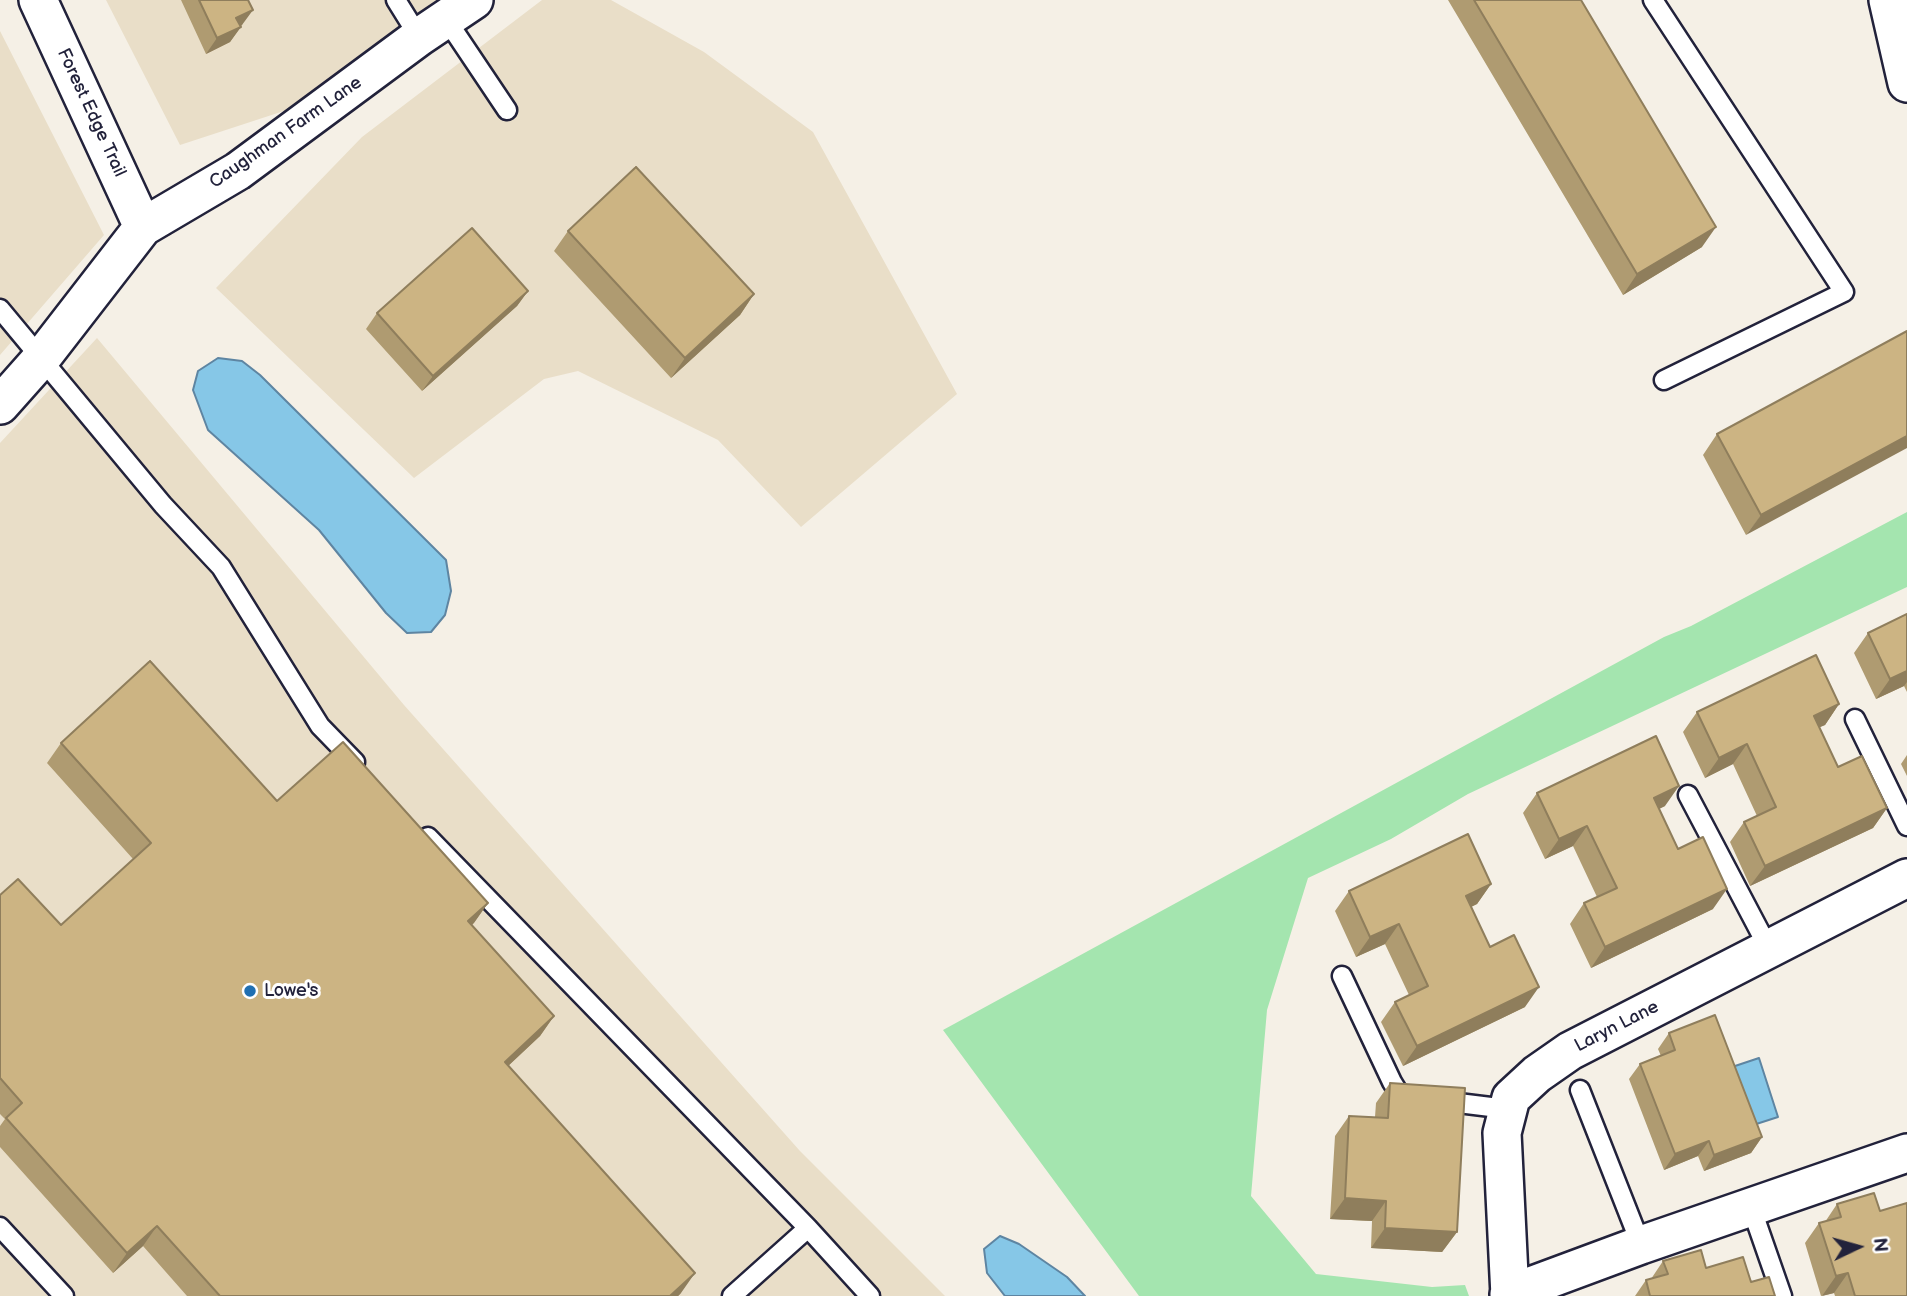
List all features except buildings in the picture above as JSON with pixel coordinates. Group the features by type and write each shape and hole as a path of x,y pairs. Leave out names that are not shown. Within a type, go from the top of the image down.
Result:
{"street":[{"name":"Forest Edge Trail","path":"38,0 144,227"},
{"path":"1888,0 1907,83"},
{"name":"Caughman Farm Lane","path":"0,405 40,360 144,227 238,171 446,18"},
{"name":"Laryn Lane","path":"1507,1109 1511,1098 1537,1074 1570,1051 1907,878"},
{"path":"1507,1109 1502,1133 1510,1295 1641,1245 1907,1153"}],"lane":[{"path":"396,0 446,18 507,110"},
{"path":"1653,0 1844,292 1664,380"},
{"path":"0,309 163,505 221,567 320,726 368,775"},
{"path":"1855,719 1907,826"},
{"path":"1688,796 1769,949"},
{"path":"415,824 808,1228 870,1296"},
{"path":"1342,976 1400,1095 1507,1109"},
{"path":"1580,1090 1641,1245"},
{"path":"1751,1207 1782,1296"},
{"path":"0,1227 64,1296"},
{"path":"732,1296 808,1228"}],"shaded area":[{"path":"106,0 442,0 293,108 180,145"},
{"path":"542,0 611,0 704,52 813,132 957,394 801,527 718,440 578,371 544,379 414,478 216,288 362,137"},
{"path":"0,31 104,235 0,355"},
{"path":"97,338 404,705 800,1151 945,1296 0,1296 0,443"}],"green space":[{"path":"1907,512 1907,587 1468,794 1391,839 1308,878 1267,1010 1251,1196 1316,1274 1432,1287 1465,1285 1469,1296 1139,1296 943,1030 1664,637 1691,626"}],"water":[{"path":"218,358 242,361 260,375 446,560 451,591 445,615 431,632 407,633 386,613 319,530 208,430 193,390 198,371"},
{"path":"1759,1058 1778,1117 1747,1127 1729,1068"},
{"path":"1000,1236 1019,1244 1067,1277 1085,1296 1005,1296 987,1273 984,1249"}],"place":[{"name":"Lowe's","path":"250,991"}]}
